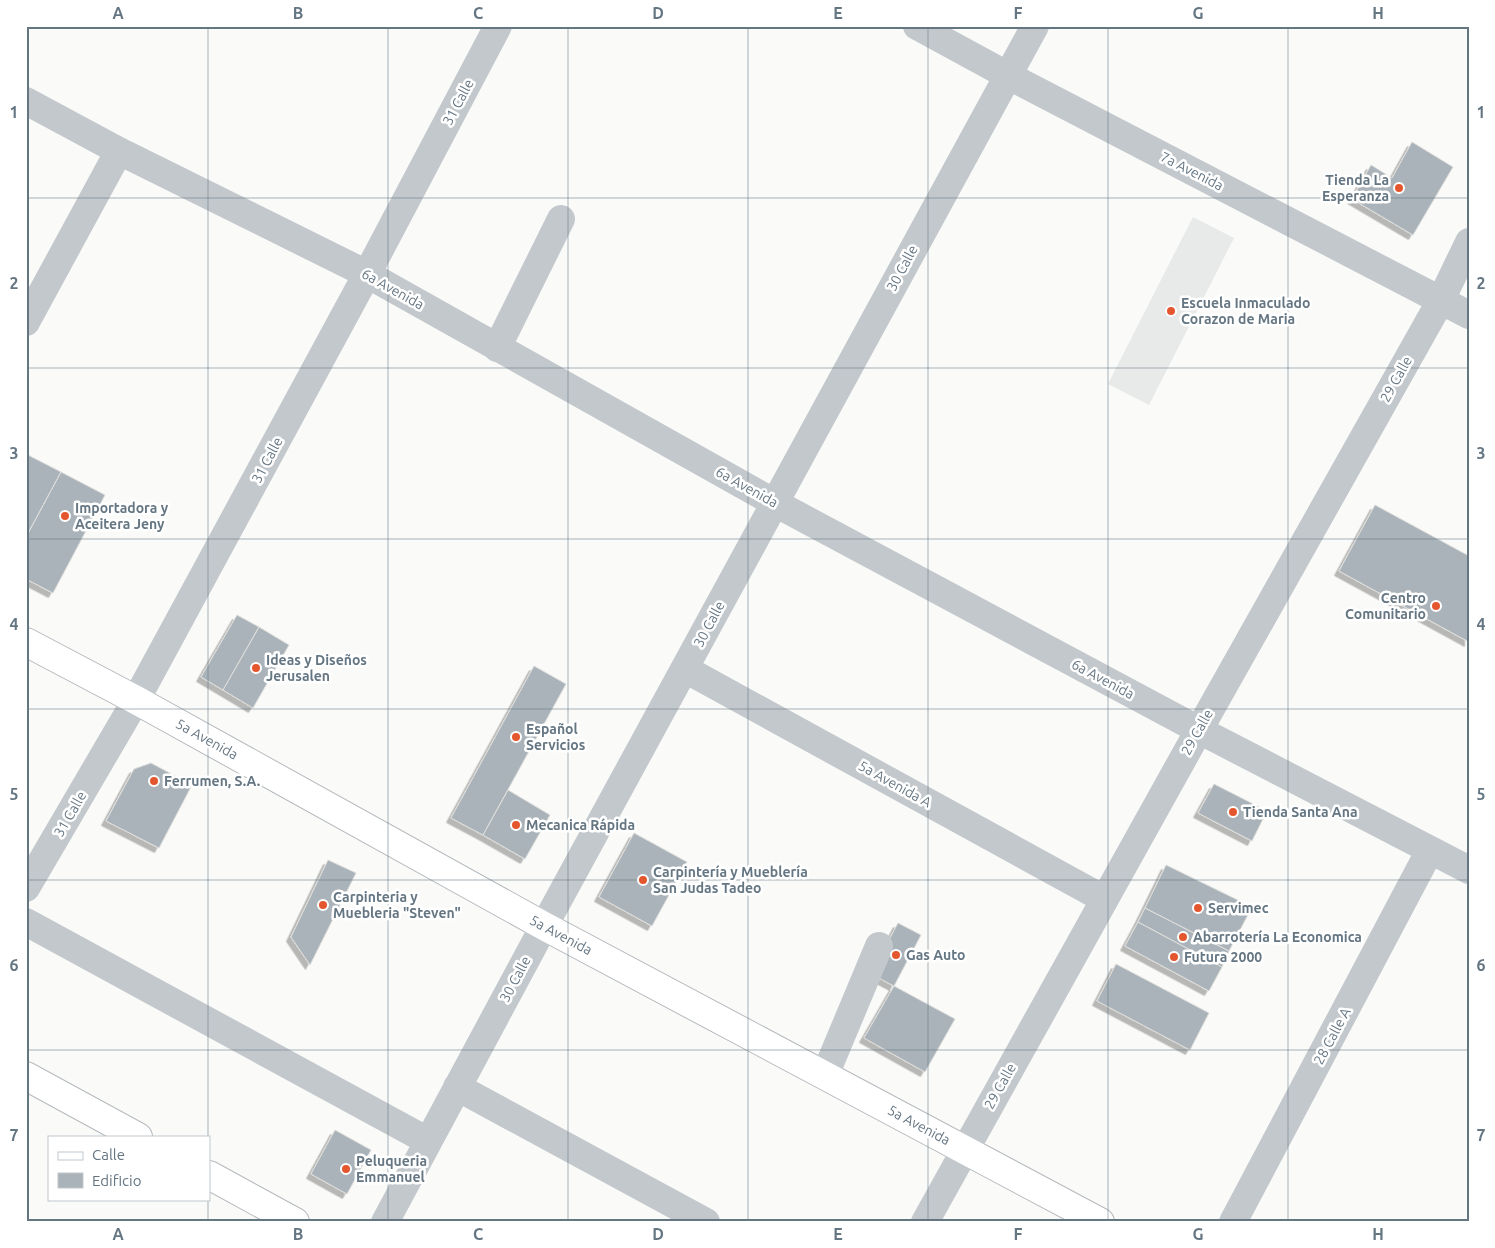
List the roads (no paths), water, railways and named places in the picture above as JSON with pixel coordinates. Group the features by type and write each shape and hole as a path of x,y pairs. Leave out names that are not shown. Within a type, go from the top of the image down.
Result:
{"main road":[{"name":"5a Avenida","path":"26,642 136,700 544,926 1100,1222"},
{"path":"26,1076 136,1136"},
{"path":"210,1176 295,1222"}],"street":[{"name":"31 Calle","path":"26,888 136,700 367,274 498,26"},
{"name":"7a Avenida","path":"917,26 1007,75 1469,315"},
{"name":"30 Calle","path":"385,1222 457,1086 1035,26"},
{"name":"6a Avenida","path":"26,101 120,151 367,274 775,503 1199,730 1469,870"},
{"path":"26,322 120,151"},
{"path":"498,348 561,219"},
{"name":"29 Calle","path":"926,1222 1104,899 1441,300 1469,242"},
{"name":"5a Avenida A","path":"685,669 1104,899"},
{"name":"28 Calle A","path":"1233,1222 1430,850"},
{"path":"26,922 428,1141"},
{"path":"825,1075 879,946"},
{"path":"457,1086 706,1222"}],"place":[{"name":"Tienda La Esperanza","path":"1399,188"},
{"name":"Escuela Inmaculado Corazon de Maria","path":"1171,311"},
{"name":"Importadora y Aceitera Jeny","path":"65,516"},
{"name":"Centro Comunitario","path":"1436,606"},
{"name":"Ideas y Diseños Jerusalen","path":"256,668"},
{"name":"Español Servicios","path":"516,737"},
{"name":"Ferrumen, S.A.","path":"154,781"},
{"name":"Tienda Santa Ana","path":"1233,812"},
{"name":"Mecanica Rápida","path":"516,825"},
{"name":"Carpintería y Mueblería San Judas Tadeo","path":"643,880"},
{"name":"Carpinteria y Muebleria \"Steven\"","path":"323,905"},
{"name":"Servimec","path":"1198,908"},
{"name":"Abarrotería La Economica","path":"1183,937"},
{"name":"Gas Auto","path":"896,955"},
{"name":"Futura 2000","path":"1174,957"},
{"name":"Peluqueria Emmanuel","path":"346,1169"}]}
